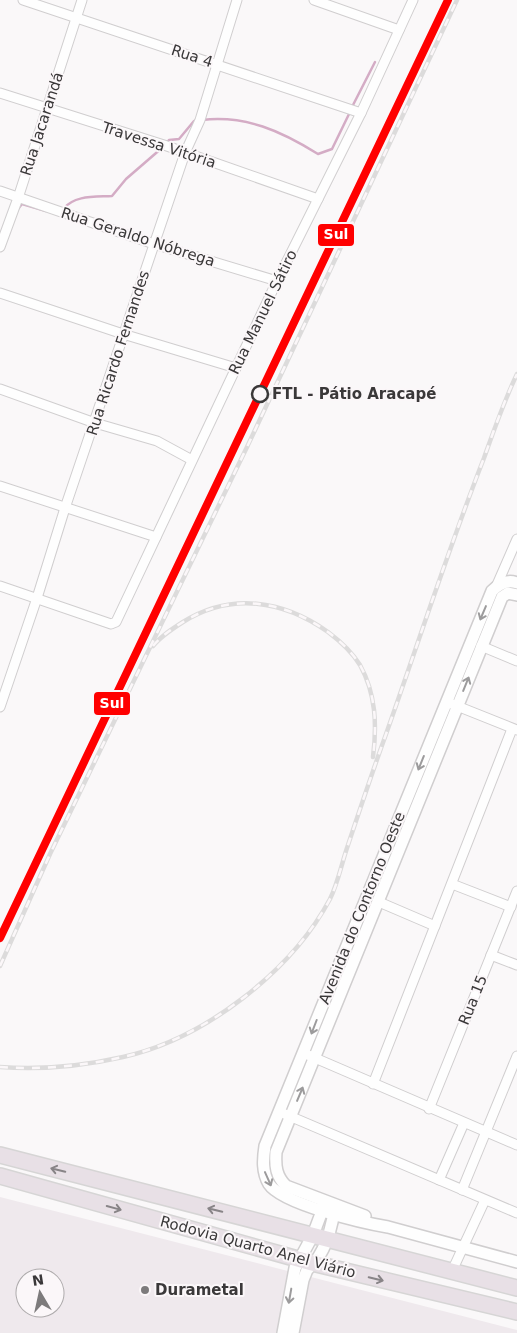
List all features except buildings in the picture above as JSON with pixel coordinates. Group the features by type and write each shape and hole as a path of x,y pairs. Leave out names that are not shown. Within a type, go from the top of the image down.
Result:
{"highway":[{"name":"Rodovia Quarto Anel Viário","path":"0,1155 517,1288"},
{"name":"Rodovia Quarto Anel Viário","path":"0,1176 306,1261 517,1312"}],"street":[{"name":"Rua 4","path":"23,0 361,113"},
{"name":"Rua Jacarandá","path":"0,247 18,198 82,0"},
{"name":"Rua Ricardo Fernandes","path":"0,708 3,688 37,598 65,508 185,153 200,120 237,0"},
{"path":"314,0 399,30"},
{"name":"Rua Manuel Sátiro","path":"37,598 113,624 116,622 277,281 361,113 413,0"},
{"name":"Travessa Vitória","path":"0,93 318,198"},
{"name":"Rua Geraldo Nóbrega","path":"0,191 154,244 277,281"},
{"path":"0,293 123,334 236,368"},
{"path":"0,389 157,441 192,460"},
{"path":"0,486 156,537"},
{"path":"496,587 517,539"},
{"name":"Avenida do Contorno Oeste","path":"358,938 379,902 420,800 492,591 503,583 516,586"},
{"path":"0,586 37,598"},
{"name":"Avenida do Contorno Oeste","path":"516,586 504,594 400,814 358,938 285,1115 276,1152 276,1171 280,1180 286,1186 329,1207 388,1227 517,1262"},
{"path":"481,646 517,661"},
{"path":"372,1084 515,730 452,704"},
{"path":"408,796 420,800"},
{"path":"400,814 412,819"},
{"path":"452,884 511,907"},
{"name":"Rua 15","path":"429,1109 517,891"},
{"path":"379,902 435,926"},
{"path":"492,955 517,965"},
{"path":"309,1056 429,1109 517,1145"},
{"path":"462,1190 517,1056"},
{"path":"285,1115 517,1213"},
{"path":"439,1180 464,1123"},
{"path":"452,1271 485,1200"},
{"path":"283,1333 295,1268 306,1261 318,1258 320,1236 329,1207"},
{"path":"293,1333 306,1261"}],"shaded area":[{"path":"0,1197 517,1330 517,1333 0,1333"}],"waterway":[{"path":"352,107 375,62"},
{"path":"202,120 233,120 263,126 290,138 318,154 332,149 350,112"},
{"path":"167,143 169,140 179,139 196,120"},
{"path":"63,209 68,204 79,199 112,196 126,179 163,147"},
{"path":"18,209 22,204 46,211"}],"railway":[{"path":"0,966 50,854 247,447 457,0"},
{"path":"0,1067 46,1068 108,1060 154,1048 184,1035 242,999 293,952 313,926 330,899 335,886 446,562 499,416 517,374"},
{"path":"153,646 163,636 183,622 220,606 257,604 275,607 311,621 346,647 360,665 369,687 374,710 373,757"}],"transit line":[{"name":"Sul","path":"0,938 448,0"}],"place":[{"name":"FTL - Pátio Aracapé","path":"260,394"},
{"name":"Durametal","path":"145,1290"}]}
